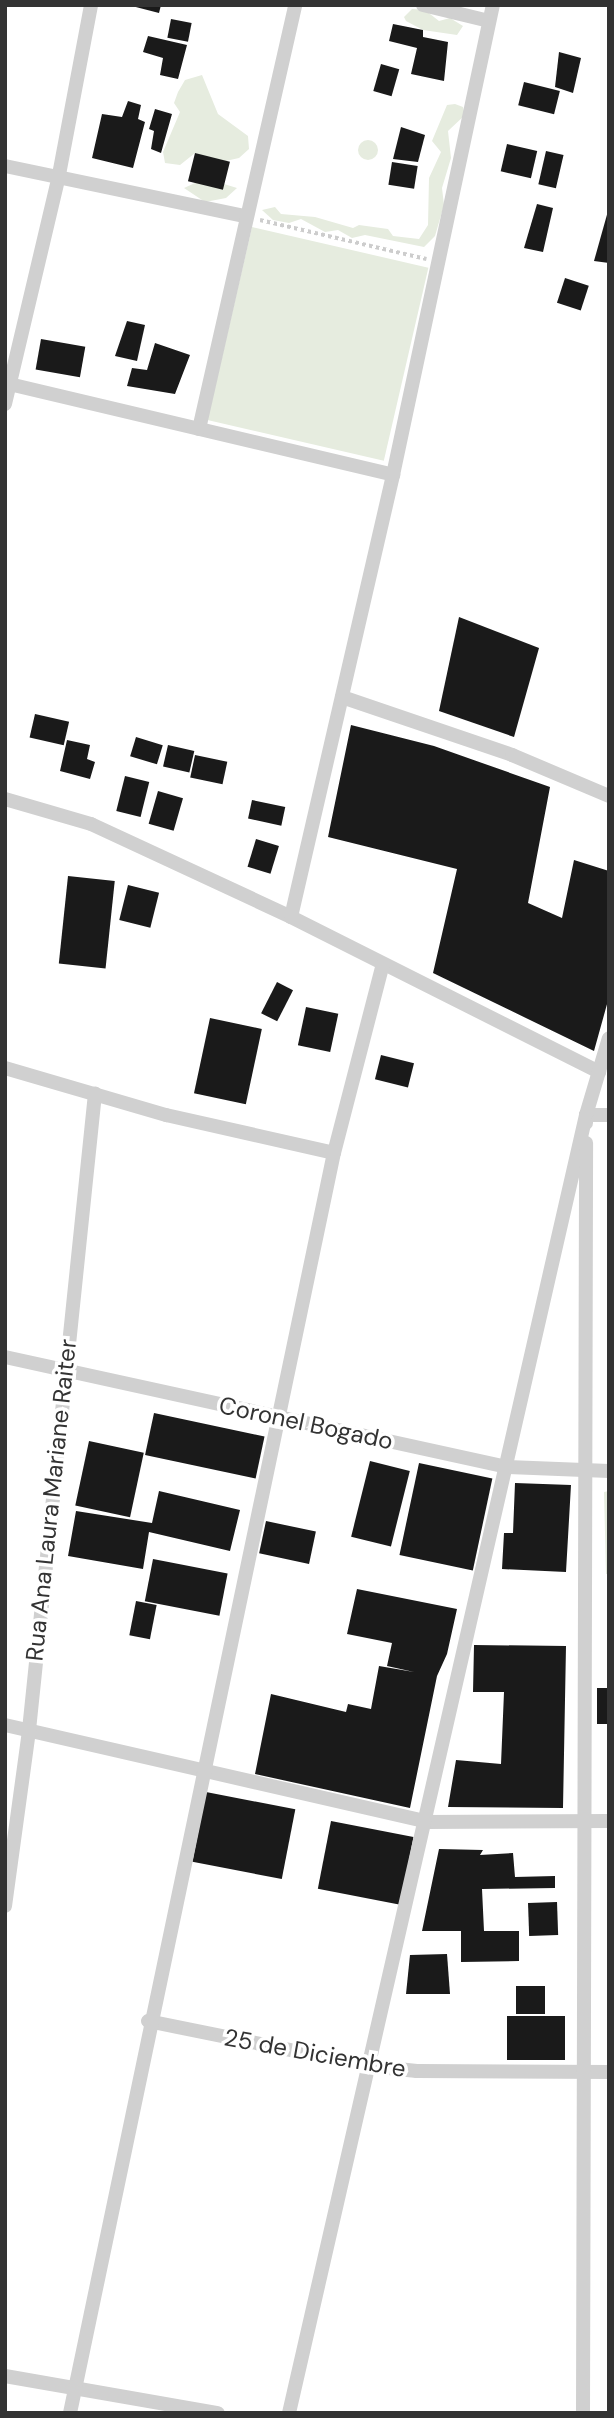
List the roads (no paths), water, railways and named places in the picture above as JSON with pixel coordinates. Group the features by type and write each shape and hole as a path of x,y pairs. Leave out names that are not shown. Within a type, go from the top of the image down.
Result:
{"street":[{"path":"5,404 58,180 91,5"},
{"path":"199,429 245,216 295,5"},
{"path":"423,5 489,21"},
{"path":"291,917 393,475 493,5"},
{"path":"5,166 58,180 245,216"},
{"path":"8,383 393,475"},
{"path":"342,697 512,755 609,796"},
{"path":"5,799 91,824 291,917 600,1072"},
{"path":"69,2413 148,2021 334,1153 383,964"},
{"path":"289,2413 428,1822 586,1115 609,1038"},
{"path":"5,1068 166,1115 334,1153"},
{"name":"Rua Ana Laura Mariane Raiter","path":"5,1906 29,1730 63,1370 95,1094"},
{"path":"586,1115 609,1115"},
{"path":"583,2413 583,1471 586,1115"},
{"name":"Coronel Bogado","path":"5,1357 507,1468 609,1471"},
{"path":"5,1725 202,1768 428,1822 609,1821"},
{"name":"25 de Diciembre","path":"148,2021 370,2066 417,2071 609,2072"},
{"path":"5,2376 218,2413"}]}
